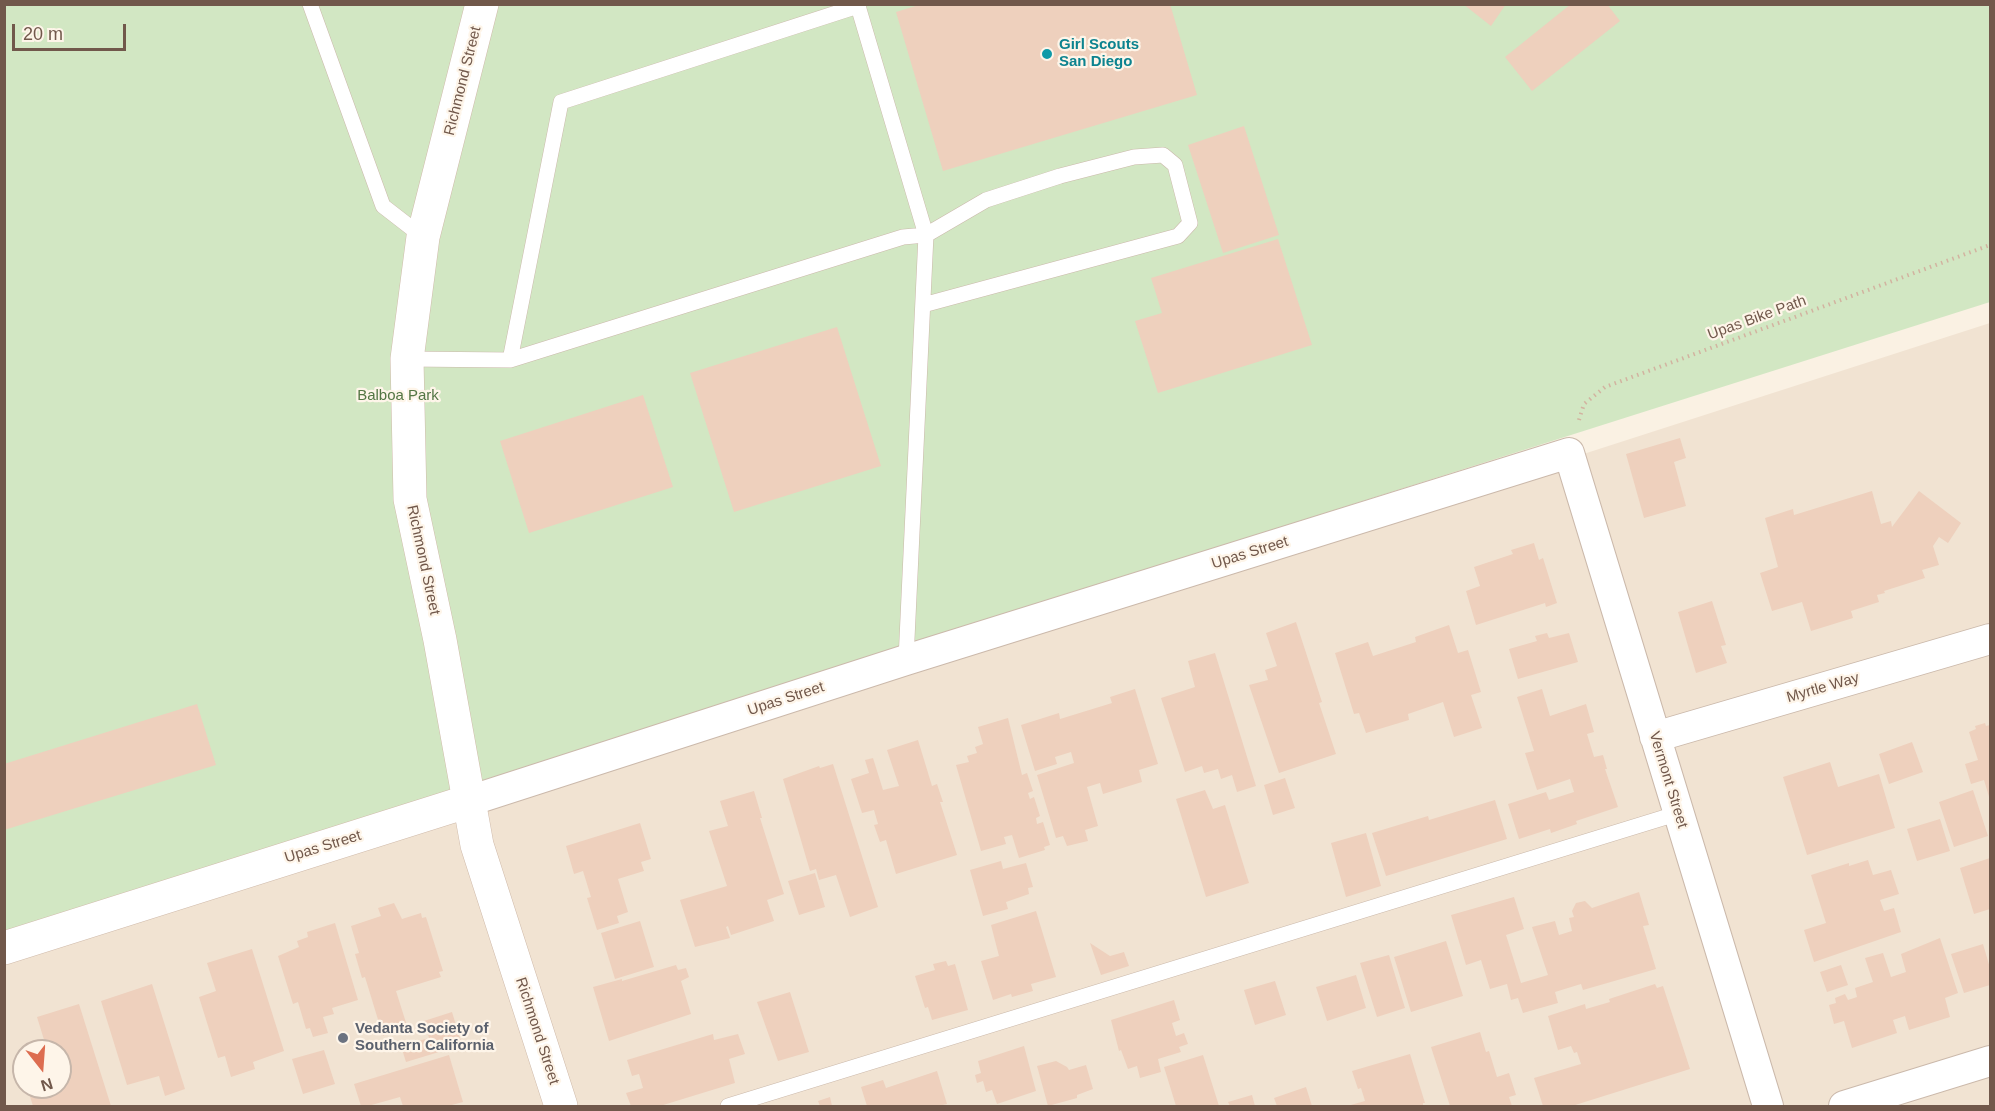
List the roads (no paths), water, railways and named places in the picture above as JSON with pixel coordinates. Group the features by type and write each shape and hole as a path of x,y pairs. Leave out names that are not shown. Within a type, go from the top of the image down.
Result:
{"street":[{"name":"Richmond Street","path":"482,4 423,237 407,358 410,500 440,640 477,845 561,1107"},
{"name":"Upas Street","path":"4,948 906,660 1569,453"},
{"name":"Vermont Street","path":"1569,453 1768,1107"},
{"name":"Myrtle Way","path":"1656,737 1990,639"},
{"path":"1844,1107 1990,1061"}],"lane":[{"path":"310,4 383,206 423,237"},
{"path":"510,360 561,102 858,6 926,235 906,660"},
{"path":"407,358 510,360 903,237 926,235 986,200 1060,176 1134,157 1163,155 1175,165 1190,223 1178,236 923,305"},
{"path":"728,1107 1679,813"}],"place":[{"name":"Girl Scouts San Diego","path":"1047,54"},
{"name":"Vedanta Society of Southern California","path":"343,1038"}],"park label":[{"name":"Balboa Park","path":"398,396"}]}
